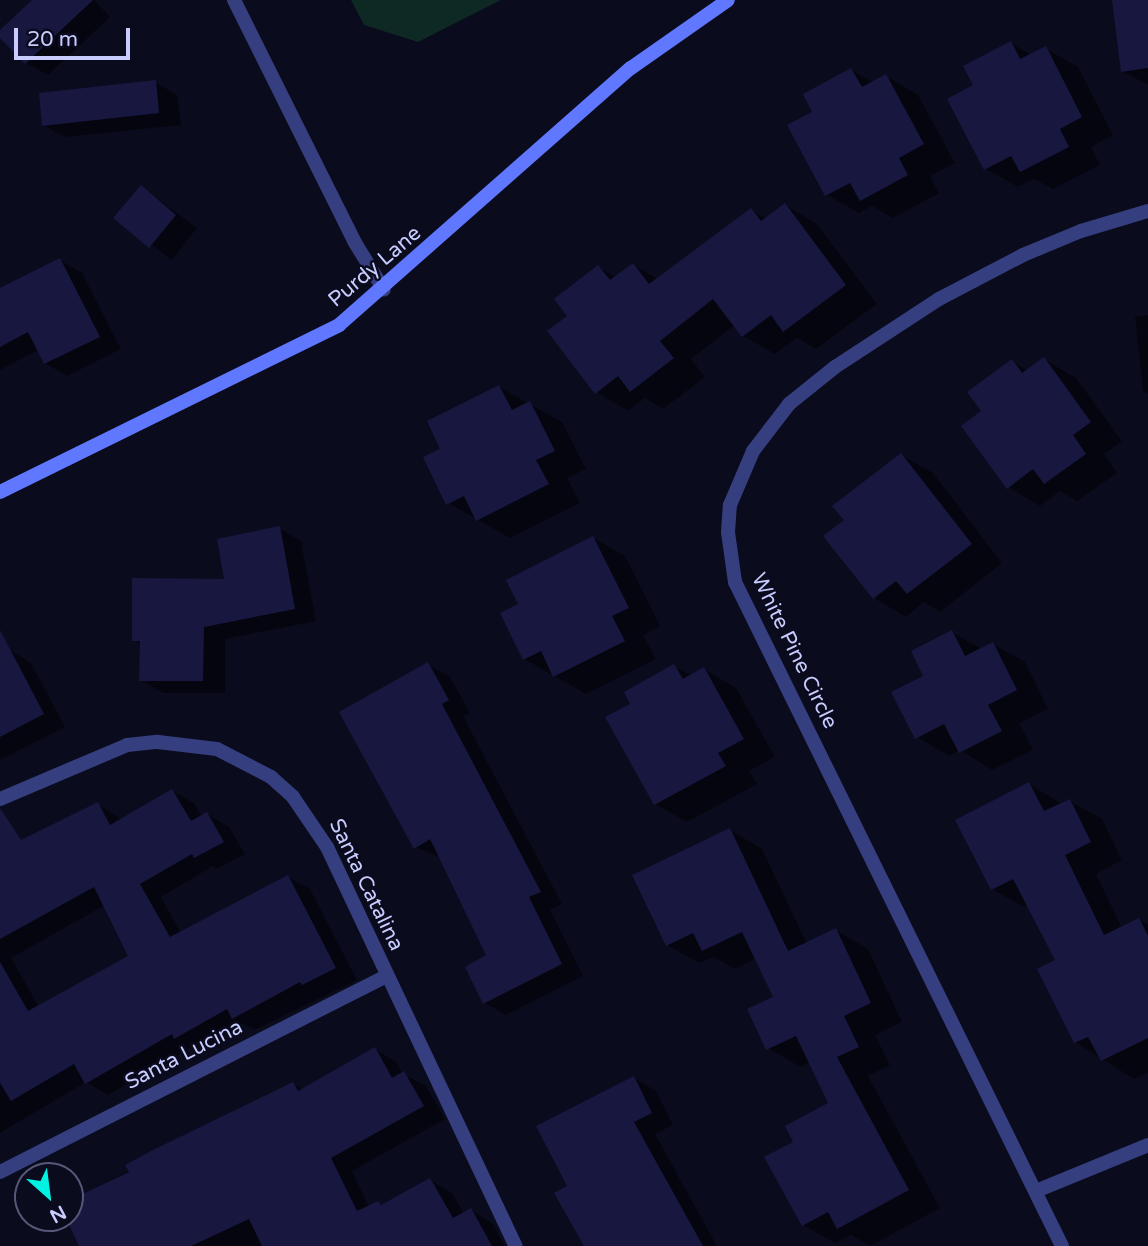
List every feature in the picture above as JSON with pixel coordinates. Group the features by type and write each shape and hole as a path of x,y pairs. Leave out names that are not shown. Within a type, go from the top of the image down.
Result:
{"street":[{"path":"234,0 354,241 384,290"},
{"name":"Purdy Lane","path":"0,492 313,340 384,290 631,68 728,0"},
{"name":"White Pine Circle","path":"1062,1246 735,582 727,532 730,505 740,478 770,427 835,367 939,299 1023,255 1081,231 1148,211"},
{"name":"Santa Catalina","path":"0,799 127,745 188,743 245,761 286,791 312,821 516,1246"},
{"name":"Santa Lucina","path":"0,1172 387,976"},
{"path":"1036,1191 1148,1145"}],"green space":[{"path":"351,0 501,0 418,42 364,25"}],"building":[{"path":"32,0 93,0 25,64 0,38 0,30"},
{"path":"1112,0 1148,0 1148,68 1121,72"},
{"path":"1011,41 1020,59 1046,46 1082,117 1060,129 1069,147 1020,172 1011,156 984,170 947,99 973,85 963,66"},
{"path":"851,68 862,87 886,74 924,144 899,158 908,175 860,201 850,183 825,196 787,125 812,112 803,94"},
{"path":"156,80 159,113 42,126 39,93"},
{"path":"141,185 176,215 149,248 113,218"},
{"path":"785,203 846,285 783,332 771,315 742,337 713,299 660,341 674,358 630,392 618,376 595,394 547,331 567,316 554,299 598,265 610,280 633,263 649,284 751,208 761,221"},
{"path":"60,258 100,337 44,364 28,332 0,347 0,288"},
{"path":"1044,357 1091,422 1073,435 1086,454 1044,484 1033,469 1007,489 961,426 981,411 967,392 1012,359 1022,373"},
{"path":"499,385 512,410 530,401 555,451 536,460 549,484 476,521 464,496 446,505 423,457 440,449 427,421"},
{"path":"901,453 972,544 907,594 896,581 873,599 823,536 844,520 832,506"},
{"path":"280,526 295,609 204,627 203,681 139,681 140,641 132,641 132,578 224,579 217,539"},
{"path":"593,536 629,608 612,616 625,641 553,677 541,651 523,660 500,613 518,604 506,580"},
{"path":"0,630 44,714 0,737"},
{"path":"952,630 965,656 993,642 1017,690 988,705 1002,731 959,753 944,724 915,739 891,692 923,676 911,651"},
{"path":"428,662 449,700 442,704 541,892 529,897 562,964 483,1004 465,967 486,955 430,839 414,849 339,712"},
{"path":"674,664 683,679 704,667 744,739 718,753 726,766 654,805 605,717 630,704 624,692"},
{"path":"1029,782 1044,811 1070,799 1091,842 1065,855 1104,935 1139,918 1148,936 1148,1038 1101,1061 1088,1037 1074,1043 1037,969 1055,960 1013,879 991,890 955,820"},
{"path":"172,789 191,821 207,812 224,842 194,858 192,854 140,884 170,937 288,875 336,968 302,985 300,982 232,1019 227,1009 174,1039 172,1034 85,1084 74,1064 11,1101 0,1083 0,962 28,1011 128,956 94,887 0,939 0,808 21,840 98,802 110,825"},
{"path":"730,828 788,951 836,928 871,1003 844,1016 859,1047 837,1057 909,1190 837,1229 828,1212 802,1226 764,1157 793,1142 785,1126 828,1103 796,1036 766,1050 747,1009 773,997 742,932 702,951 693,933 666,946 632,875"},
{"path":"375,1047 392,1078 404,1071 424,1106 331,1158 357,1211 378,1201 381,1205 430,1178 453,1218 471,1208 492,1246 262,1246 249,1219 191,1246 79,1246 72,1232 84,1232 84,1193 129,1172 125,1165 153,1150 293,1082 298,1091"},
{"path":"634,1076 652,1113 634,1122 703,1246 584,1246 554,1193 567,1186 536,1126"}]}
